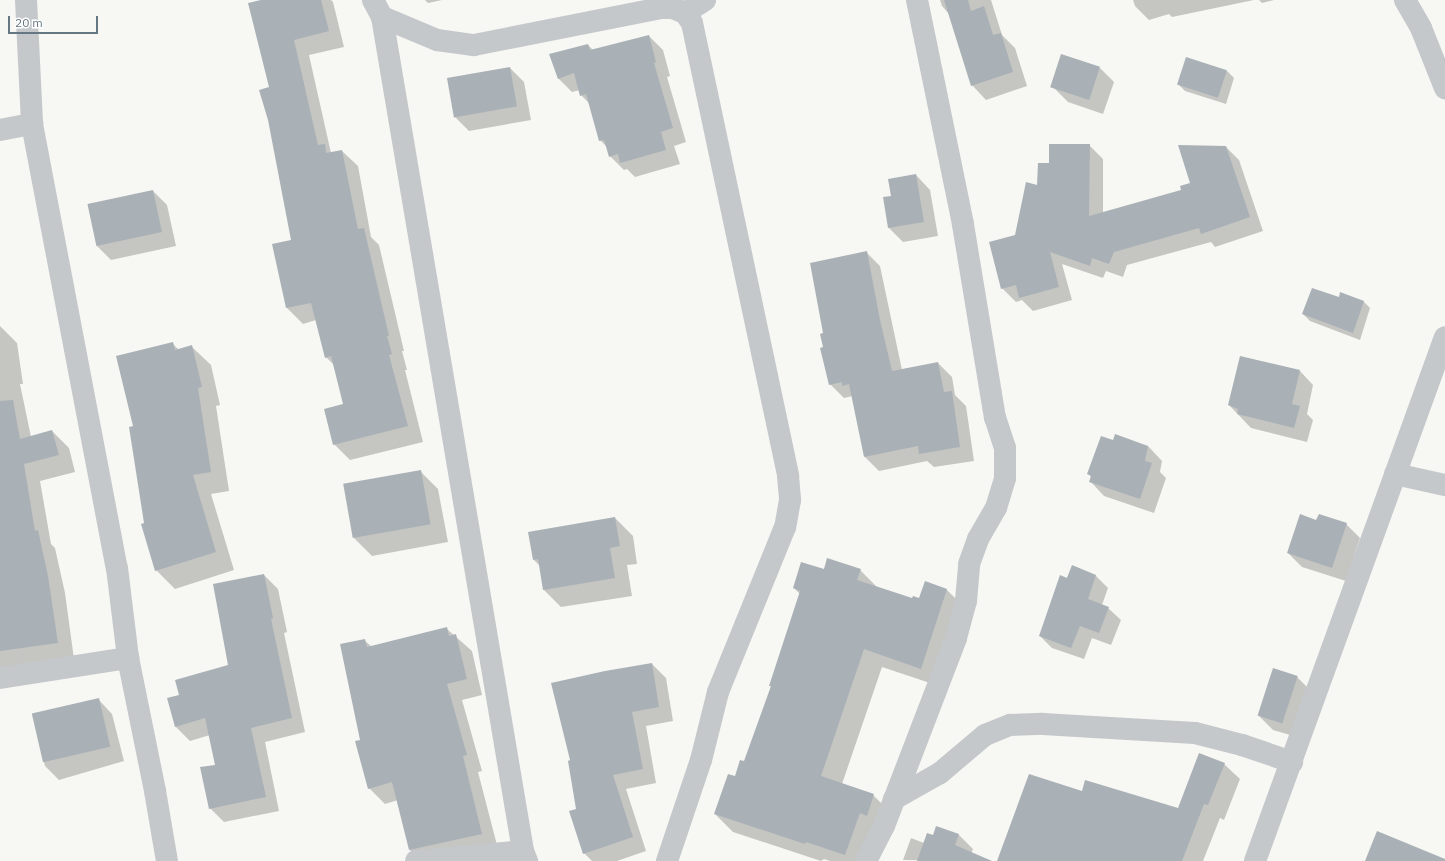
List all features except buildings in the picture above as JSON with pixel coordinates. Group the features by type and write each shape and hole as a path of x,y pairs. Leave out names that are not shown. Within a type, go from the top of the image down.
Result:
{"street":[{"path":"26,0 32,124 117,568 128,658 156,791 167,861"},
{"path":"685,13 705,0"},
{"path":"866,861 884,826 956,638 966,601 969,564 978,539 996,508 1005,478 1005,448 995,418 963,224 917,0"},
{"path":"1405,0 1421,28 1445,88"},
{"path":"378,8 437,40 474,45 661,8 673,8 685,13 692,23 788,476 790,500 785,527 718,692 701,760 668,861"},
{"path":"378,8 525,856 416,861"},
{"path":"0,130 32,124"},
{"path":"1256,861 1362,562 1445,337"},
{"path":"1395,474 1445,485"},
{"path":"0,678 128,658"},
{"path":"894,799 940,773 985,735 1010,725 1043,724 1195,733 1242,745 1292,762"}]}
